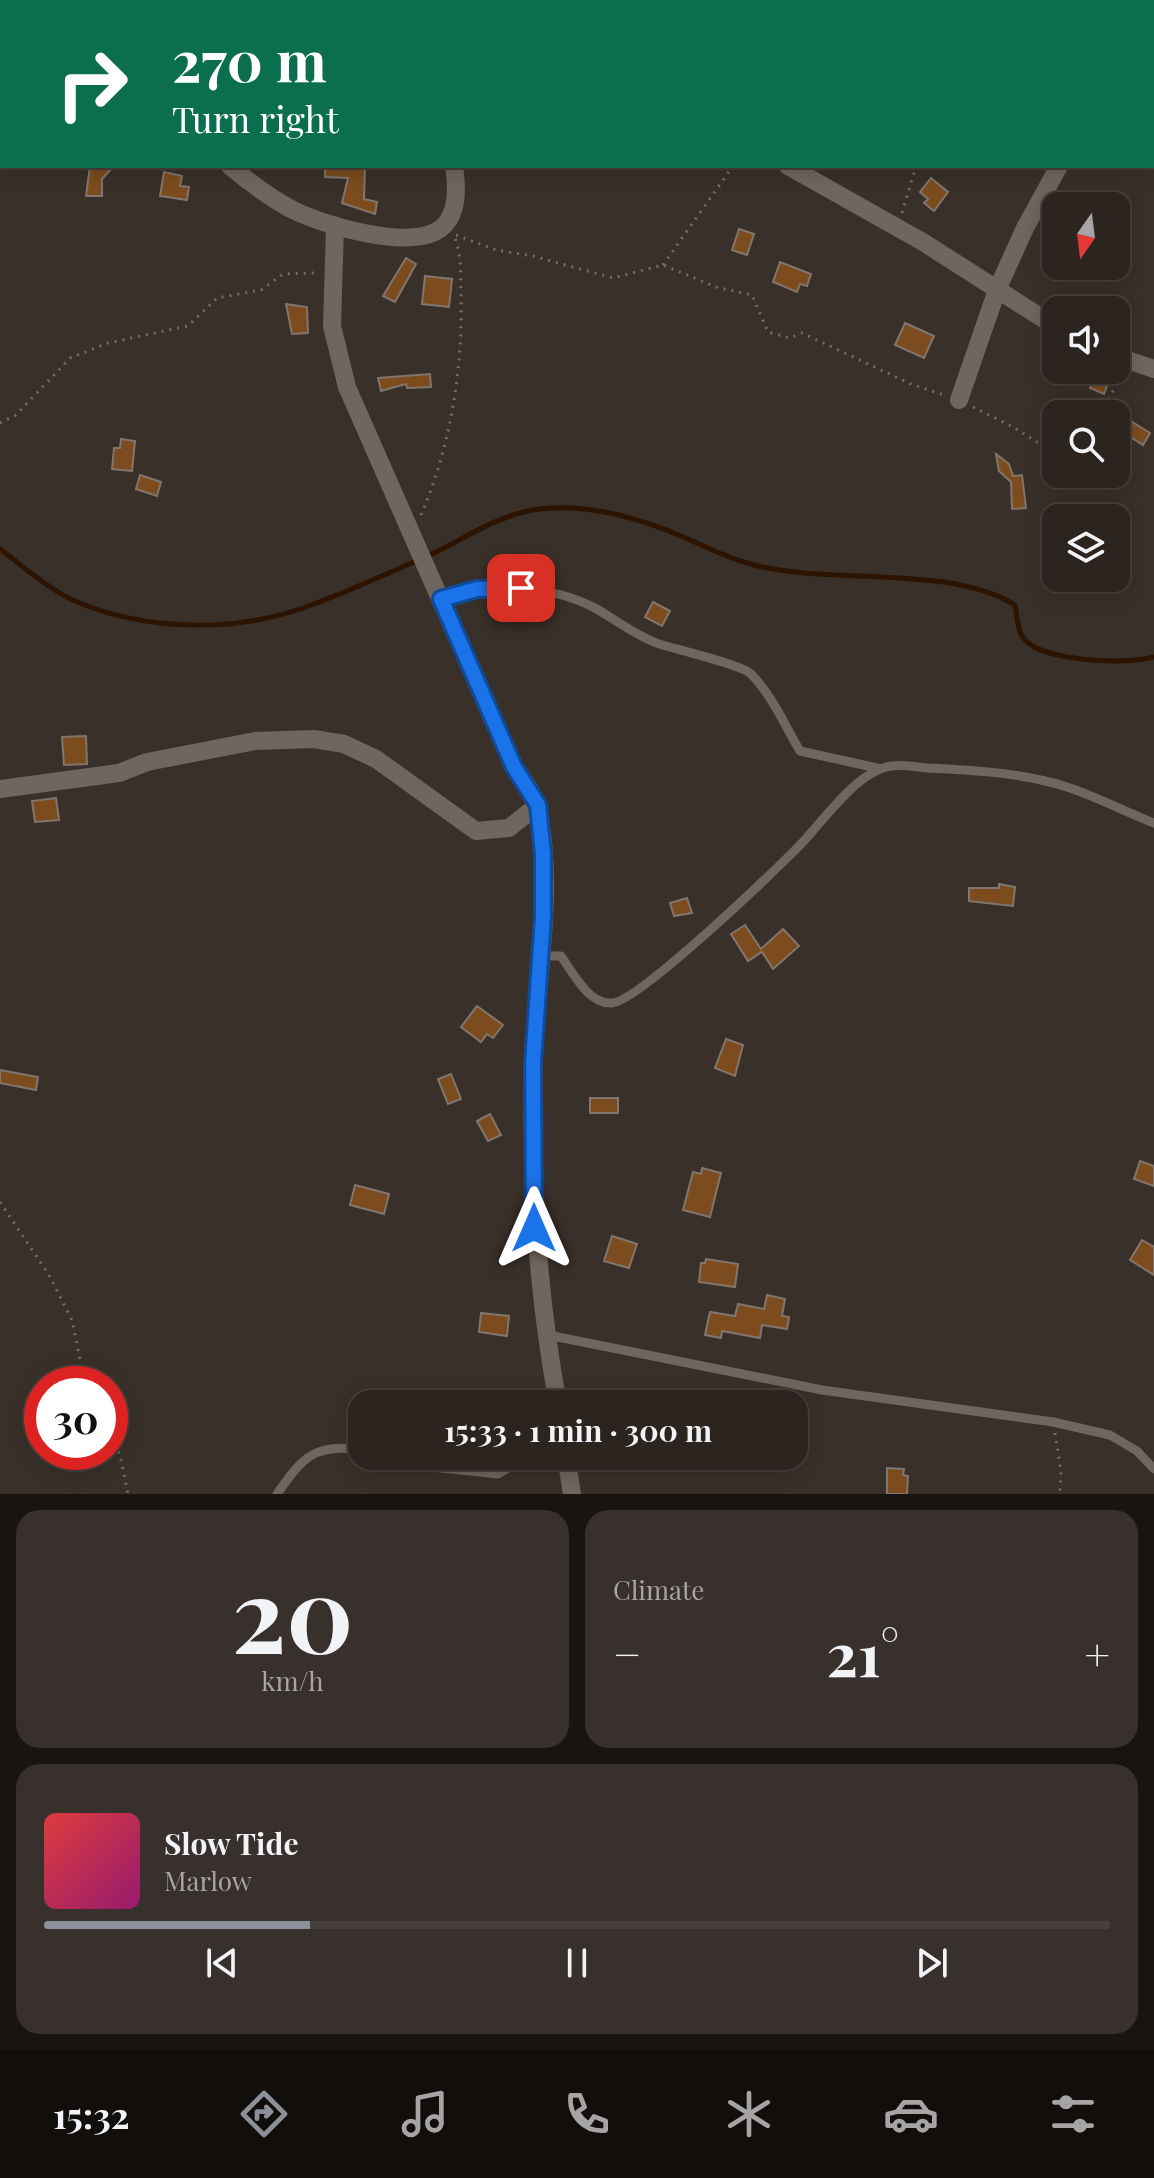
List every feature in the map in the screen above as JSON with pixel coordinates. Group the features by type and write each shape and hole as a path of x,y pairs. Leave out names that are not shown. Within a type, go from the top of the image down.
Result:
{"street":[{"path":"232,168 252,185 293,210 335,227 393,237 424,236 441,229 451,217 456,200 454,168"},
{"path":"792,168 899,228 1042,318"},
{"path":"959,400 997,290 1025,228 1058,168"},
{"path":"335,227 332,326 347,387 514,767 538,805 543,855 542,956 533,1063 534,1213 544,1335 555,1390"},
{"path":"1130,361 1154,369"},
{"path":"0,789 119,773 147,762 255,741 314,739 344,744 376,759 476,831 509,828 538,805"},
{"path":"568,1470 572,1494"}],"lane":[{"path":"438,593 521,588 558,595 592,607 651,641 749,671 773,704 800,751 880,769"},
{"path":"542,956 561,956 588,992 600,1001 611,1004 621,1002 663,970 788,857 859,781 891,766 965,770 1068,787 1154,823"},
{"path":"544,1335 822,1390 1053,1422 1110,1435 1137,1451 1154,1469"},
{"path":"277,1494 297,1465 313,1452 348,1448"},
{"path":"460,1470 498,1474 505,1470"}],"path":[{"path":"663,265 732,168"},
{"path":"899,228 915,168"},
{"path":"412,531 436,479 453,413 462,322 462,257 453,234 496,250 533,256 613,278 663,265 716,287 752,295 768,332 790,338 802,333 911,384 959,400 1042,445"},
{"path":"0,423 16,415 70,358 108,343 188,326 217,298 261,290 283,274 334,273"},
{"path":"0,1202 49,1275 72,1320 81,1366"},
{"path":"1053,1422 1061,1472 1060,1494"},
{"path":"123,1470 128,1494"}],"building":[{"path":"90,168 112,168 102,179 102,196 86,196"},
{"path":"325,168 365,168 364,199 377,202 375,214 342,203 348,178 325,177"},
{"path":"164,172 182,176 180,186 189,187 187,200 160,196"},
{"path":"931,178 948,192 934,211 924,203 928,199 920,192"},
{"path":"739,229 754,234 747,255 732,250"},
{"path":"406,258 416,264 395,302 383,296"},
{"path":"780,262 811,274 807,286 800,284 797,292 773,282"},
{"path":"425,276 452,279 449,307 422,304"},
{"path":"286,304 307,307 308,333 292,334"},
{"path":"905,323 934,336 924,358 895,345"},
{"path":"430,374 431,387 407,388 406,384 381,391 378,378"},
{"path":"1092,384 1108,384 1104,394 1090,388"},
{"path":"1130,420 1150,433 1143,445 1130,437"},
{"path":"121,439 135,441 132,471 112,469 114,448 120,448"},
{"path":"996,454 1009,464 1013,476 1022,475 1026,508 1012,509 1011,482 999,471"},
{"path":"140,475 161,482 157,496 136,489"},
{"path":"653,602 670,611 662,626 645,617"},
{"path":"86,736 87,764 64,765 62,737"},
{"path":"56,798 59,820 35,822 32,801"},
{"path":"999,884 1015,887 1013,906 969,901 969,888 999,888"},
{"path":"687,898 692,913 674,916 670,903"},
{"path":"745,925 761,949 783,929 799,946 773,969 762,952 748,961 731,934"},
{"path":"477,1006 503,1025 493,1038 487,1034 481,1042 461,1027"},
{"path":"726,1039 743,1045 735,1076 715,1068"},
{"path":"0,1070 38,1077 36,1090 0,1083"},
{"path":"451,1074 461,1099 448,1104 438,1079"},
{"path":"590,1098 618,1098 618,1113 590,1113"},
{"path":"490,1114 501,1135 488,1141 477,1121"},
{"path":"1140,1161 1154,1166 1154,1186 1134,1179"},
{"path":"702,1168 721,1173 710,1217 683,1210 693,1172 701,1174"},
{"path":"355,1185 389,1194 384,1214 350,1205"},
{"path":"612,1236 637,1244 629,1268 604,1261"},
{"path":"1142,1240 1154,1247 1154,1275 1130,1260"},
{"path":"706,1259 738,1264 735,1287 699,1282 701,1263 705,1263"},
{"path":"767,1295 785,1299 782,1316 789,1317 787,1329 762,1325 760,1338 722,1331 721,1338 705,1335 710,1312 735,1316 738,1304 764,1309"},
{"path":"481,1313 509,1316 507,1336 479,1332"},
{"path":"887,1468 904,1469 903,1475 908,1476 907,1494 887,1494"}],"waterway":[{"path":"0,549 55,590 102,611 160,623 219,624 278,615 321,602 514,515 547,508 586,509 644,522 754,565 818,574 924,580 988,592 1015,605 1020,633 1031,645 1063,656 1104,661 1154,657"}],"route":[{"path":"521,588 477,589 441,599 514,767 538,805 543,855 543,916 533,1063 534,1228"}]}
